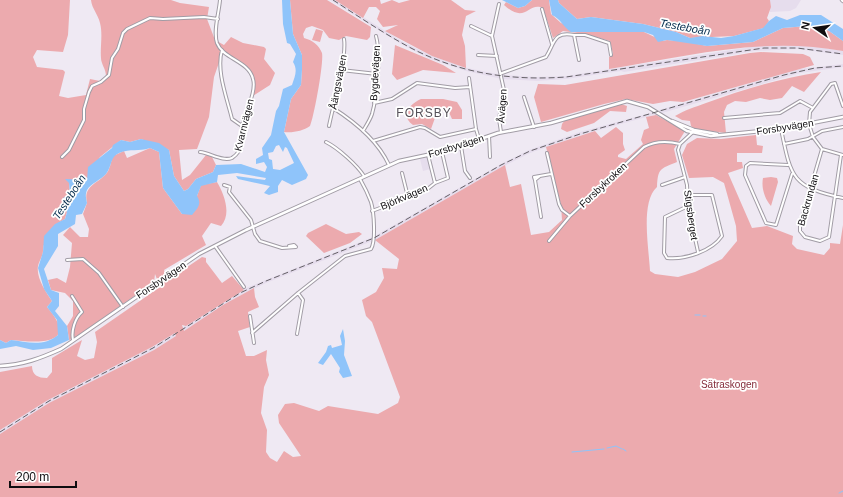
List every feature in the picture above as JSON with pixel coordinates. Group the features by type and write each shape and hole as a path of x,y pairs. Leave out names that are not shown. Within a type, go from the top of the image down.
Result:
{"street":[{"path":"220,0 217,42 222,50 222,82 232,119 242,126"},
{"name":"Åvägen","path":"499,4 492,36 502,73 504,95 499,115 501,132"},
{"path":"542,9 552,44"},
{"path":"62,157 69,150 84,120 84,108 92,86 101,82 109,75 112,58 118,49 123,33 127,29 145,19 150,18 163,19 204,17 218,19"},
{"path":"471,26 492,36"},
{"path":"502,73 546,57 552,44 560,34 585,35 610,43 611,55"},
{"path":"574,35 579,60"},
{"name":"Bygdevägen","path":"363,131 372,115 374,104 377,74 376,36"},
{"name":"Åängsvägen","path":"329,126 341,70 345,45 344,39"},
{"name":"Kvarnvägen","path":"200,152 220,158 230,159 236,156 239,150 242,126 252,90 254,80 249,71 222,50"},
{"path":"478,55 497,56"},
{"path":"341,70 377,74"},
{"path":"469,78 476,129 479,139"},
{"path":"374,104 392,99 417,83 455,88 470,86"},
{"path":"842,155 822,149 813,137 809,124 809,115 830,85 835,83 843,106"},
{"path":"524,96 534,127"},
{"name":"Forsbyvägen","path":"0,366 15,365 38,360 74,341 189,261 215,246 388,165 442,152 501,132 534,127 627,101 648,107 666,119 693,132 728,135 781,129 843,117"},
{"path":"724,118 780,113 794,107 799,101 813,108"},
{"path":"333,108 363,131 373,141 388,165"},
{"path":"373,141 420,127 425,128 440,137 476,129"},
{"path":"784,144 813,137 822,131 843,127"},
{"path":"781,129 788,165 792,174 812,189 843,198"},
{"path":"680,144 693,132"},
{"path":"489,136 490,157"},
{"path":"326,142 339,150 359,168 364,176"},
{"name":"Forsbykroken","path":"549,241 570,216 644,147 655,143 668,142 680,144"},
{"name":"Stigsberget","path":"680,144 678,155 685,177 688,206 698,252"},
{"path":"461,146 465,171 470,178"},
{"name":"Backrundan","path":"822,149 812,189 800,224 800,231 805,237 820,241 829,237 842,155"},
{"name":"Björkvägen","path":"372,211 425,191 435,183 448,178 442,152"},
{"path":"547,153 558,204 562,210 570,216"},
{"name":"Björkvägen","path":"428,155 435,183"},
{"path":"788,165 750,163 746,166 745,175 766,223 776,225 792,174"},
{"path":"402,173 408,197"},
{"path":"541,217 534,177 551,174"},
{"name":"Stigsberget","path":"662,185 685,177"},
{"path":"252,333 298,293 345,256 371,249 374,244 371,202 360,178"},
{"path":"224,185 230,187 230,192 251,220 252,228 258,239 262,242 282,248 289,246"},
{"path":"688,195 712,194 722,232 721,238 714,245 684,258 667,258 664,253 665,217 688,206"},
{"path":"215,246 244,286"},
{"path":"67,260 83,259 99,273 123,307"},
{"path":"297,334 303,300 298,293"},
{"path":"72,296 82,312 78,316 74,329 72,338 74,341"},
{"path":"250,316 254,342"}],"shaded area":[{"path":"330,0 336,0 403,42 432,56 467,68 502,75 536,77 566,76 763,45 798,45 826,48 843,51 843,55 797,49 755,51 624,72 621,71 566,79 537,81 502,79 466,71 430,59 401,44"},
{"path":"770,0 801,0 796,8 790,11 770,12"},
{"path":"843,64 843,67 800,73 662,113 659,110 799,69"},
{"path":"654,112 657,114 581,135 530,153 502,167 375,240 266,283 241,295 154,350 49,403 0,434 0,430 48,400 152,347 246,288 373,237 501,164 529,150 580,132"},
{"path":"428,157 430,169 423,171 420,159"}],"green space":[{"path":"0,0 70,0 68,35 63,52 37,50 33,57 37,67 63,70 65,72 59,96 68,98 86,95 90,79 100,81 106,76 101,60 101,27 91,0 171,0 180,3 209,7 207,19 215,40 224,45 231,37 243,43 264,47 266,49 264,59 275,73 270,85 253,96 254,77 249,70 223,51 214,77 209,117 197,149 179,150 182,180 190,175 206,155 212,157 216,165 213,172 196,179 188,189 184,191 174,176 169,150 141,139 130,142 121,140 100,157 87,180 69,183 70,194 67,196 63,205 67,212 65,219 53,228 47,236 38,266 38,275 40,280 52,301 47,307 56,320 59,329 57,335 52,339 43,341 32,342 11,340 6,343 0,340"},
{"path":"290,0 327,0 371,27 370,37 367,40 346,36 339,40 329,38 323,30 312,26 306,28 303,34 304,38 315,43 322,53 322,67 314,112 310,126 307,128 294,132 284,132 291,99 301,85 302,70 302,55 293,34"},
{"path":"335,0 380,0 381,4 392,0 399,3 410,0 451,0 465,10 476,11 466,16 462,35 465,46 466,68 432,56 385,31 398,25 383,27 377,19 380,11 376,7 369,7 363,18"},
{"path":"532,0 549,0 551,14 561,23 588,32 644,32 663,41 688,42 707,46 753,42 783,28 817,26 829,31 843,41 843,51 813,47 755,47 696,54 609,69 609,57 613,54 610,41 585,34 563,31 553,38 543,8 534,7 522,13 517,13 511,11 504,5 506,2 518,8 525,6"},
{"path":"558,0 770,0 771,7 767,18 769,21 764,28 734,36 690,38 676,32 643,24 591,17 577,19 559,3"},
{"path":"316,29 323,31 320,42 312,40"},
{"path":"395,45 443,65 456,73 423,70 397,80 392,74"},
{"path":"761,52 803,54 810,57 814,65 683,102 670,101 653,104 626,99 541,122 534,97 538,84 565,85"},
{"path":"821,72 804,92 792,86 782,98 770,100 760,98 746,102 735,101 727,105 724,112 726,133 694,129 691,126 690,121 682,120 675,116 694,107 748,89 792,77"},
{"path":"421,99 443,99 457,102 462,110 462,119 452,119 447,108 444,108 439,116 435,118 431,129 422,124 413,125 409,121 406,114 413,104"},
{"path":"621,104 627,106 626,112 610,111 594,123 567,132 561,129 565,120"},
{"name":"Sätraskogen","path":"656,115 685,131 674,149 677,162 661,170 658,176 657,187 652,194 649,203 647,214 647,239 650,271 655,274 678,277 695,272 722,259 737,241 736,226 724,183 713,177 689,178 682,155 687,144 697,138 721,139 756,135 757,145 763,146 762,153 737,153 737,162 742,162 743,168 728,173 752,228 767,226 793,236 792,244 797,249 824,255 830,248 830,243 840,244 843,225 843,497 0,497 0,434 49,403 154,350 176,336 175,333 152,347 48,400 0,430 0,372 32,366 34,374 47,378 52,372 52,358 82,340 77,356 85,360 94,358 97,342 95,332 160,287 155,274 154,282 75,338 69,340 67,326 73,316 73,301 65,293 51,290 48,280 57,278 66,283 70,267 72,243 63,235 70,227 80,237 88,237 89,229 83,214 87,203 87,193 89,189 107,172 113,156 124,151 127,158 150,148 159,152 163,188 182,214 197,196 201,185 217,182 220,187 226,204 226,216 221,226 211,223 202,236 206,245 164,270 168,280 202,257 206,258 206,262 222,283 232,276 244,290 186,326 182,325 184,331 223,305 254,288 255,297 259,307 248,312 250,327 238,331 246,356 254,356 267,350 266,360 269,375 264,387 261,413 267,430 266,452 270,458 277,462 284,451 293,457 301,456 279,423 278,415 285,404 294,403 319,411 328,406 378,414 398,403 400,397 372,322 366,316 362,300 376,292 384,278 382,268 397,269 399,259 375,240 505,165 510,187 521,184 531,235 549,232 562,220 561,205 546,147 595,131 601,138 616,127 623,133 623,144 625,150 618,155 618,157 626,159 643,144 641,140 644,130 649,128 646,117"},
{"path":"763,178 777,178 778,182 771,206 764,193"},
{"path":"326,224 346,234 359,232 362,234 350,243 324,253 306,236 308,233"}],"water":[{"name":"Testeboån","path":"282,0 290,0 293,34 302,55 302,70 301,85 291,99 284,132 308,175 306,179 292,185 282,180 278,186 278,192 269,195 264,193 270,186 238,179 236,176 265,180 266,178 237,173 218,175 217,182 201,186 197,196 199,206 192,215 182,214 163,188 159,152 150,148 119,153 114,157 106,174 91,185 87,190 87,203 82,214 76,215 75,224 58,234 58,246 44,269 51,290 59,293 59,306 55,311 67,326 69,340 51,348 33,350 16,346 0,349 0,340 6,343 11,340 35,343 53,339 58,335 57,320 47,307 52,301 44,289 38,268 43,252 44,236 55,224 65,219 67,212 63,205 63,198 70,194 69,183 65,179 87,180 88,167 112,148 113,145 121,140 130,142 141,139 159,143 169,150 174,176 184,191 188,189 196,179 213,172 216,165 241,164 265,172 267,167 264,162 256,164 256,159 263,155 262,148 271,135 276,111 279,106 283,89 292,85 296,73 293,62 296,54 290,44 287,43 283,24","holes":["279,145 283,152 285,147 287,148 294,163 280,170 273,169 272,160 269,159 268,153 273,152 276,146"]},
{"path":"502,0 532,0 525,6 518,8"},
{"path":"549,0 558,0 559,3 577,19 591,17 643,24 676,32 690,38 703,36 721,38 734,36 763,28 776,16 787,20 800,15 821,15 843,29 843,41 829,31 818,26 783,28 753,42 707,46 667,40 658,42 653,35 644,32 571,32 552,15"},
{"path":"343,329 345,341 344,355 352,376 343,378 339,372 340,368 331,354 323,365 318,363 326,352 328,346 331,345 332,348 342,345 340,336"}],"waterway":[{"path":"695,315 700,315"},
{"path":"607,448 616,446 622,449"},
{"path":"572,452 604,449"},
{"path":"839,493 843,491"}],"railway":[{"path":"333,0 390,36 428,56 465,69 505,76 525,78 566,77 764,48 797,48 843,54"},
{"path":"0,432 49,401 153,348 240,293 266,281 374,238 501,165 530,151 580,134 784,75 815,68 843,66"}],"district":[{"name":"FORSBY","path":"424,113"}]}
